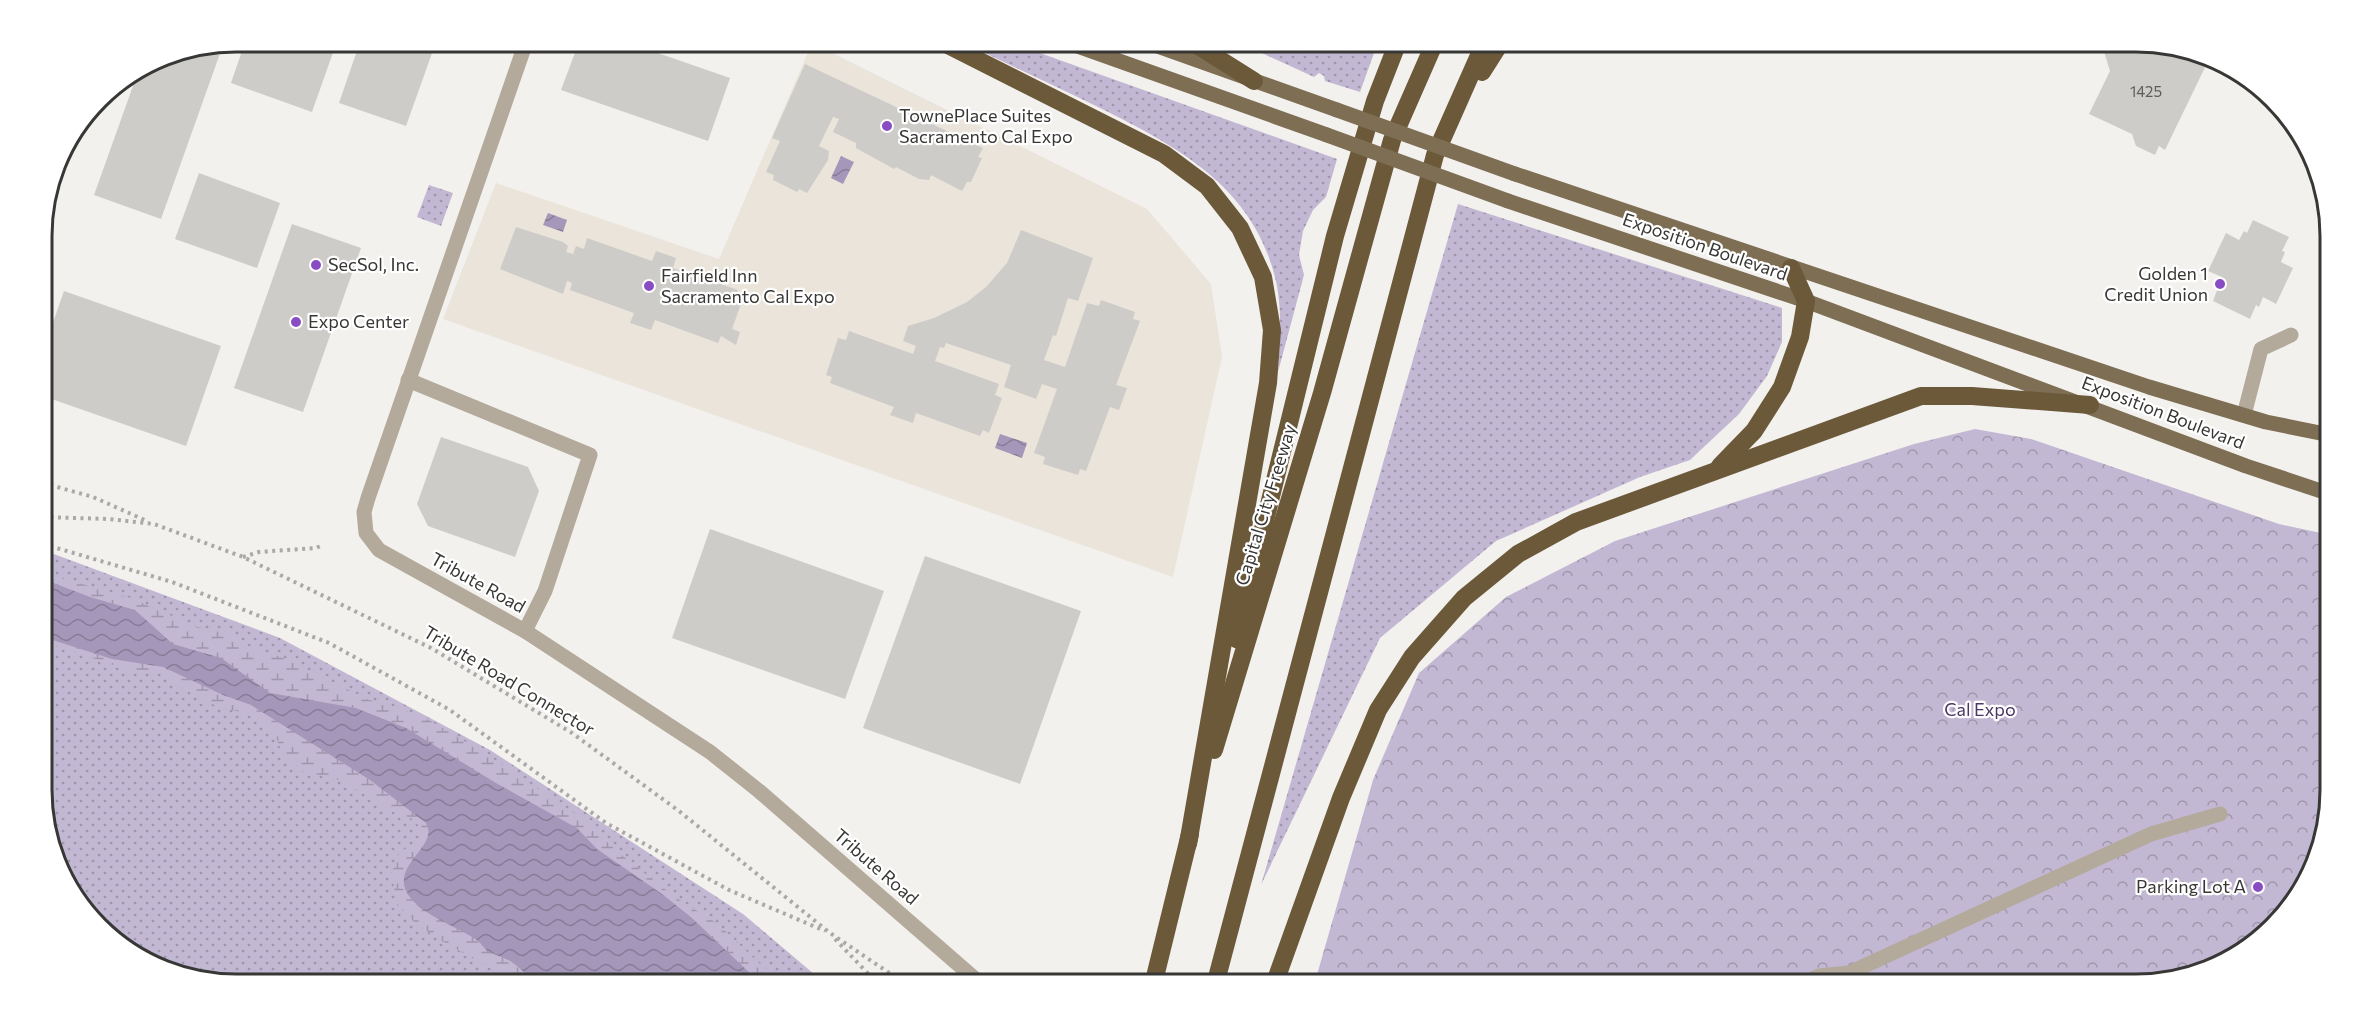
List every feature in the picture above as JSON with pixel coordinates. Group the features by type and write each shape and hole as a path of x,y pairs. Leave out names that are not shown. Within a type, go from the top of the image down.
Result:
{"highway":[{"path":"1209,52 1254,81"},
{"path":"1209,767 1244,600 1324,277 1354,167 1394,52"},
{"name":"Capital City Freeway","path":"1156,975 1209,767 1322,393 1392,140 1430,52"},
{"path":"1218,974 1442,135 1480,52"},
{"path":"1442,135 1494,52"},
{"path":"963,53 1164,154 1207,186 1240,228 1263,277 1272,330 1268,383 1188,844"},
{"path":"1717,469 1754,431 1782,387 1800,337 1806,301 1791,268"},
{"path":"1278,974 1353,764 1378,710 1413,657 1464,598 1518,554 1576,522 1921,396 1972,396 2090,405"}],"main road":[{"name":"Exposition Boulevard","path":"1096,53 1508,201 1806,301 2090,405 2246,466 2320,491"},
{"name":"Exposition Boulevard","path":"1175,53 1515,174 2149,387 2244,415 2320,433"}],"street":[{"name":"Tribute Road","path":"522,53 368,498 364,512 366,533 370,542 389,557 525,631 710,752 759,791 970,975"},
{"path":"2244,415 2261,349 2291,335"},
{"path":"408,380 590,455 545,591 525,631"},
{"path":"1858,974 2151,834 2220,814"}],"path":[{"path":"53,486 93,498 154,524"},
{"name":"Tribute Road Connector","path":"52,517 109,519 154,524 243,557 396,629 545,715 678,811 830,933 892,975"},
{"path":"243,557 259,552 320,546"},
{"path":"52,547 172,582 329,643 450,710 606,823 729,890 830,933 869,975"}],"shaded area":[{"path":"808,53 832,53 1147,209 1211,284 1222,357 1173,577 443,319 496,183 719,259"}],"green space":[{"path":"1261,52 1374,52 1360,92 1325,81 1324,76 1319,73 1314,77"},
{"path":"985,53 1039,53 1337,159 1326,197 1313,210 1303,231 1299,255 1304,275 1278,372 1279,297 1267,252 1252,223 1234,198 1212,176 1187,157 1102,109"},
{"path":"429,185 453,193 441,226 417,217"},
{"path":"1458,204 1782,308 1782,342 1767,376 1739,414 1690,460 1640,477 1496,541 1380,638 1261,885"},
{"name":"Cal Expo","path":"1975,429 2031,439 2279,524 2320,533 2320,802 2317,826 2306,861 2289,893 2258,929 2218,955 2195,965 2148,974 1317,974 1373,780 1419,673 1506,597 1615,541 1914,444"},
{"path":"52,553 280,638 490,750 743,914 815,975 237,975 189,968 145,950 107,920 91,902 77,882 59,838 52,790"},
{"path":"52,576 131,598 197,627 228,632 235,641 286,659 369,700 390,705 429,720 489,756 580,817 619,853 675,897 718,924 774,975 502,975 442,941 414,922 396,904 392,872 399,853 419,840 421,834 417,823 341,781 304,773 281,751 275,733 252,715 216,706 187,691 160,673 131,671 52,644"}],"water":[{"path":"841,156 854,162 843,184 831,178"},
{"path":"548,213 567,220 563,232 543,225"},
{"path":"1000,434 1027,443 1022,458 995,448"},
{"path":"52,583 90,597 135,610 173,644 221,658 270,693 356,708 406,728 496,783 577,828 597,849 692,918 752,975 526,975 511,961 488,951 477,940 414,902 404,884 405,875 427,838 426,823 370,780 251,705 223,695 163,667 112,659 52,640"}],"building":[{"path":"2104,52 2136,52 2172,56 2205,66 2165,150 2159,146 2155,155 2136,146 2132,134 2089,114 2110,71"},
{"path":"241,53 333,53 312,112 231,83"},
{"path":"356,53 432,53 406,126 339,103"},
{"path":"575,53 657,53 730,78 708,141 561,90"},
{"path":"220,54 161,219 94,195 134,84 178,62"},
{"name":"TownePlace Suites Sacramento Cal Expo","path":"805,64 983,148 978,157 982,158 971,182 967,182 962,191 931,175 929,180 919,179 896,167 894,169 856,148 856,143 833,132 839,119 833,117 819,146 829,151 828,160 807,193 799,189 797,192 773,180 774,175 766,172 780,141 772,138"},
{"path":"199,173 280,203 257,268 175,239"},
{"path":"2253,220 2289,237 2282,251 2285,252 2281,262 2293,268 2276,304 2263,297 2259,307 2256,305 2250,319 2213,301 2222,277 2208,271 2226,233 2239,240 2244,231 2247,233"},
{"name":"Expo Center","path":"292,224 361,248 303,412 234,388"},
{"name":"Fairfield Inn Sacramento Cal Expo","path":"516,227 563,242 568,246 566,252 573,254 576,246 584,249 587,238 652,261 656,251 676,258 673,268 738,290 734,302 741,304 732,329 740,332 736,345 721,336 718,343 655,320 651,330 630,323 634,313 570,290 572,283 567,281 563,294 500,269"},
{"path":"1021,230 1093,258 1078,301 1068,298 1056,336 1053,335 1044,360 1065,367 1087,303 1099,306 1101,300 1135,312 1133,319 1140,321 1116,385 1127,388 1119,410 1110,407 1086,471 1080,469 1078,475 1043,464 1045,457 1034,453 1057,389 1042,384 1036,399 1004,387 1011,365 946,343 944,348 940,347 935,361 999,384 995,395 1002,398 989,433 983,430 980,436 916,413 913,423 890,415 894,407 830,383 832,377 826,375 838,338 846,340 849,331 913,354 916,346 903,341 908,326 934,318 967,302 986,287 1007,263"},
{"path":"64,291 221,346 186,446 53,399 53,323"},
{"path":"441,437 528,467 539,491 515,557 428,526 417,504"},
{"path":"710,529 884,591 845,699 672,638"},
{"path":"925,556 1081,611 1020,784 863,728"}],"place":[{"name":"TownePlace Suites Sacramento Cal Expo","path":"887,126"},
{"name":"SecSol, Inc.","path":"316,265"},
{"name":"Golden 1 Credit Union","path":"2220,284"},
{"name":"Fairfield Inn Sacramento Cal Expo","path":"649,286"},
{"name":"Expo Center","path":"296,322"},
{"name":"Parking Lot A","path":"2258,887"}]}
